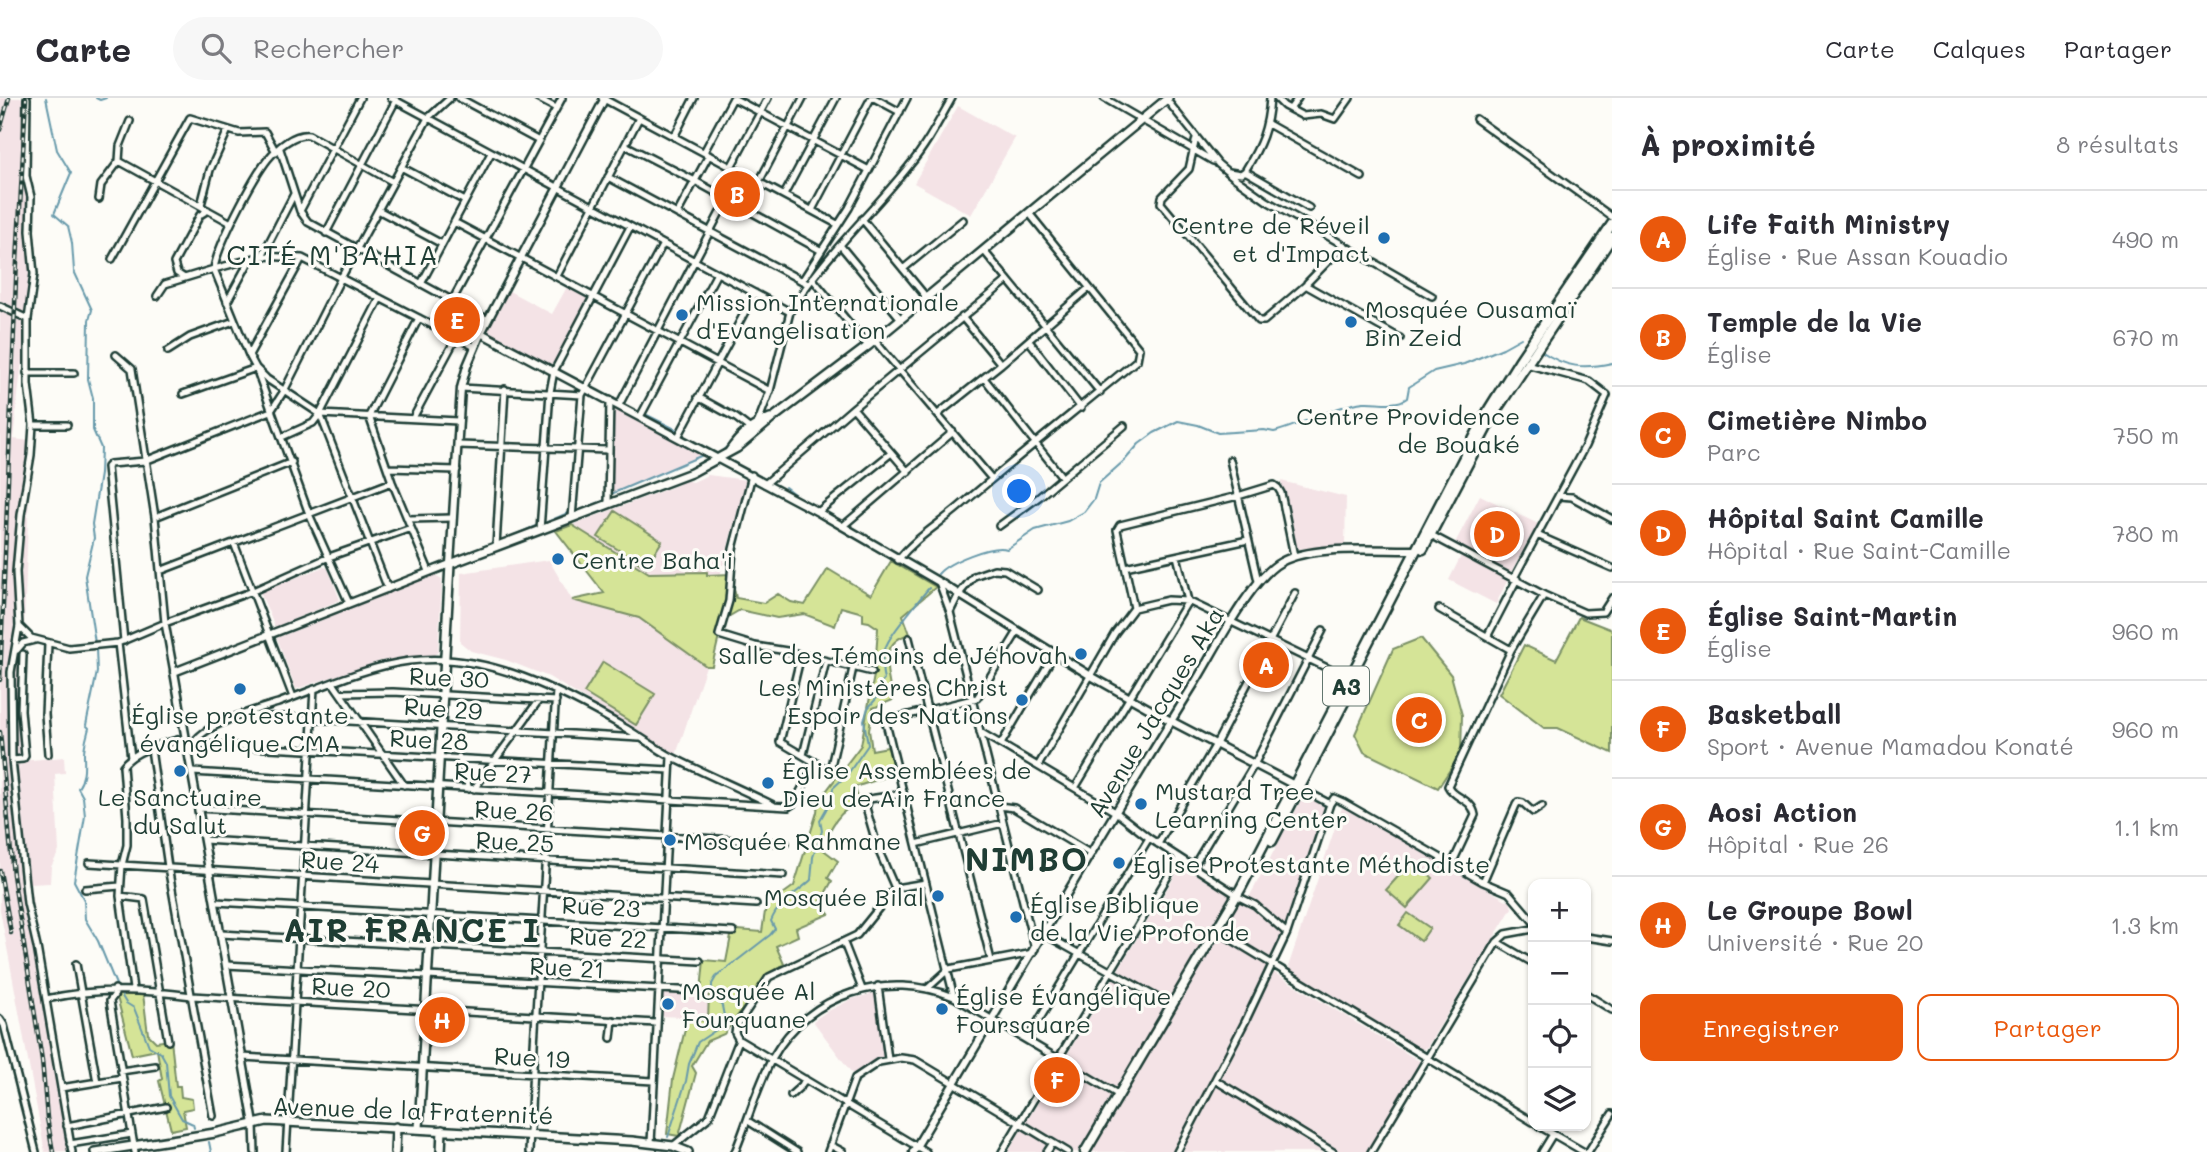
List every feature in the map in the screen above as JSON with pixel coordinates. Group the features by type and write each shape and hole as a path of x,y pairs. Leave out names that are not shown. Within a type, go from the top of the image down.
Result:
{"highway":[{"name":"A3","path":"1090,1152 1221,933 1420,551 1477,430 1503,384 1612,224"},
{"name":"A3","path":"1297,786 1350,679 1431,535 1483,432 1525,364 1611,239"},
{"name":"A3","path":"1085,1152 1239,897"}],"main road":[{"path":"419,1129 450,564 691,472 728,453 740,436 774,417 875,341 1167,99"},
{"path":"752,431 757,424 774,417"},
{"name":"Avenue de la Fraternité","path":"95,1152 134,1149 267,1121 288,1121 530,1134 673,1146 688,1152"},
{"path":"395,1152 396,1127"},
{"path":"441,1152 442,1130"}],"street":[{"path":"27,98 26,176 31,197 30,231 34,274 28,319 27,373 33,425 16,572 19,626 11,672 12,760 27,903 72,1152"},
{"path":"300,211 360,98"},
{"path":"131,758 107,468 110,464 145,461 271,411 428,118 450,98"},
{"path":"459,98 538,141"},
{"path":"537,98 556,108"},
{"path":"452,301 562,98"},
{"path":"174,672 450,564 461,388 481,333 604,98 837,224"},
{"path":"677,214 733,98 869,170"},
{"path":"731,167 768,98"},
{"path":"759,182 803,98"},
{"path":"784,195 836,98"},
{"path":"812,210 873,98 900,112"},
{"path":"757,424 790,313 820,250 869,170 907,98"},
{"path":"807,281 911,165 952,98"},
{"path":"1104,98 1218,164"},
{"path":"1113,103 1119,98"},
{"path":"1226,171 1236,174 1245,171 1268,124 1273,98 1303,116 1321,114 1335,119 1350,98"},
{"path":"1290,109 1298,98"},
{"path":"326,233 393,99 790,313"},
{"path":"674,137 691,99"},
{"path":"1167,99 1196,138 1226,171 1267,201 1433,296"},
{"path":"112,259 190,118 239,133 265,132 278,150 300,211 308,222 488,320"},
{"path":"557,276 639,118"},
{"path":"1476,119 1612,217"},
{"path":"99,199 101,185 119,161 120,146 130,121"},
{"path":"1268,124 1362,177"},
{"path":"201,205 211,170 228,130"},
{"path":"349,603 309,514 256,368 248,355 214,269 231,223 268,159 303,134 393,182"},
{"path":"1196,138 1186,172 1162,197 1160,203 1259,321 1264,321 1307,285 1344,245"},
{"path":"625,145 820,250"},
{"path":"421,284 491,153"},
{"path":"268,159 284,164"},
{"path":"119,161 231,223"},
{"path":"401,167 465,201"},
{"path":"1245,171 1309,208"},
{"path":"608,177 807,281 868,346"},
{"path":"262,256 295,194"},
{"path":"619,405 727,199"},
{"path":"183,277 177,273 174,263 200,215 208,210"},
{"path":"378,210 442,244"},
{"path":"898,559 911,543 1138,359 1139,349 1028,213"},
{"path":"862,219 927,298"},
{"path":"903,270 963,220"},
{"path":"454,222 769,391"},
{"path":"540,530 550,392 554,371 630,227"},
{"path":"572,518 576,449 584,391 663,244"},
{"path":"840,245 901,319"},
{"path":"984,251 1100,391"},
{"path":"157,296 164,285 183,277 262,256 302,258 475,347"},
{"path":"248,355 302,258"},
{"path":"227,302 250,260"},
{"path":"640,417 717,273"},
{"path":"765,484 1008,280"},
{"path":"1307,285 1400,338"},
{"path":"938,414 984,379 1089,288"},
{"path":"678,437 754,293"},
{"path":"282,437 313,422 320,414 380,298"},
{"path":"0,306 28,319"},
{"path":"962,317 1001,364"},
{"path":"419,318 369,416 392,482 429,571"},
{"path":"168,351 190,337 234,321"},
{"path":"481,333 554,371 584,391 610,400 752,475 939,582 1091,676 1330,804"},
{"path":"412,418 456,338"},
{"path":"875,341 992,479"},
{"path":"1029,341 1080,408"},
{"path":"116,355 132,369 155,517 165,622 189,742 198,808 254,1124 255,1152"},
{"path":"1488,635 1585,446 1608,395 1589,381 1525,364"},
{"path":"256,368 284,391 320,414 458,421"},
{"path":"183,394 256,368"},
{"path":"27,373 74,373"},
{"path":"984,379 1062,477"},
{"path":"461,388 584,391"},
{"path":"496,547 505,389"},
{"path":"698,397 736,418 752,431"},
{"path":"608,504 610,400"},
{"path":"853,408 908,472"},
{"path":"320,414 388,589"},
{"path":"33,425 67,425"},
{"path":"999,526 1124,426"},
{"path":"843,526 953,432"},
{"path":"458,445 608,450"},
{"path":"818,512 890,454"},
{"path":"1230,460 1258,581 1279,563 1294,556 1318,551 1420,551"},
{"path":"155,517 292,462"},
{"path":"388,468 457,470"},
{"path":"752,475 733,549 729,601 719,635 755,646 872,672"},
{"path":"160,571 392,482"},
{"path":"1134,608 1117,530 1120,525 1273,485 1278,488 1294,556"},
{"path":"1558,496 1572,497 1612,519"},
{"path":"408,519 453,518"},
{"path":"19,626 36,640 69,648 121,642 165,622 253,591 329,557 411,528"},
{"path":"1431,535 1544,595 1591,614 1603,612 1612,598"},
{"path":"1537,535 1612,568"},
{"path":"1125,568 1248,540"},
{"path":"234,543 293,697"},
{"path":"1074,788 1188,601 1177,556"},
{"path":"950,611 959,594 974,576 1000,569 1038,590"},
{"name":"Avenue Jacques Aka","path":"915,1149 1171,720 1258,581"},
{"path":"927,989 948,969 1034,951 950,611 939,582"},
{"path":"1158,844 1216,744 1295,593"},
{"path":"1452,864 1475,814 1471,803 1450,791 1448,786 1511,650 1544,595"},
{"path":"1038,766 1115,633 1134,608 1168,600 1188,601 1350,679"},
{"path":"1438,608 1511,650"},
{"path":"1193,867 1255,763 1323,630"},
{"path":"954,997 886,723 888,720 979,695 1018,631"},
{"path":"909,638 990,960"},
{"path":"16,653 23,643 36,640"},
{"path":"48,644 45,714 48,754"},
{"path":"1001,744 1055,653"},
{"path":"12,760 23,759 25,755 21,710 23,654"},
{"path":"801,655 780,742 826,769 831,766 853,668"},
{"path":"133,989 120,896 122,865 127,845 123,766 131,758 150,748 189,742 225,721 391,665 445,661 477,664 512,672 556,691 671,757 775,806"},
{"path":"803,755 826,661"},
{"path":"333,683 404,785"},
{"path":"286,1152 314,689"},
{"name":"Rue 30","path":"340,693 369,691 556,701"},
{"path":"530,1152 532,1074 556,691"},
{"path":"459,757 471,789 496,760 539,700"},
{"name":"Rue 29","path":"242,715 642,738"},
{"path":"980,732 1117,813 1149,838 1255,905 1287,933"},
{"name":"Rue 28","path":"189,742 670,770"},
{"path":"150,748 168,867 213,1116"},
{"path":"654,1146 653,1081 671,757"},
{"name":"Rue 27","path":"192,772 792,806 816,762"},
{"path":"895,888 878,849 866,808 869,799 903,794"},
{"path":"1177,1152 1245,1022 1287,933 1334,798 1483,882 1509,892 1528,916"},
{"path":"1483,882 1518,802 1533,812 1542,806"},
{"path":"999,806 1014,808 1092,855"},
{"name":"Rue 26","path":"198,808 786,843"},
{"path":"916,844 1003,823"},
{"path":"1027,1040 1149,838"},
{"name":"Rue 25","path":"204,840 783,875"},
{"path":"1002,1152 1179,858"},
{"name":"Rue 24","path":"89,863 757,904"},
{"path":"926,883 895,888 857,935 769,977 736,1027 735,1033 739,1040 915,1149 926,1152"},
{"path":"85,889 120,886"},
{"path":"120,896 144,899 168,1041"},
{"name":"Rue 23","path":"216,902 733,932"},
{"path":"1371,1152 1497,942 1506,934 1528,930"},
{"path":"1221,933 1528,1119"},
{"name":"Rue 22","path":"221,934 700,961"},
{"path":"1044,934 1172,1006"},
{"path":"1591,938 1612,941"},
{"path":"1497,942 1528,960"},
{"path":"844,943 862,989"},
{"path":"76,964 97,1082"},
{"name":"Rue 21","path":"226,965 697,990"},
{"path":"736,1152 771,1059 784,1039 800,1022 829,1002 862,989 878,986 903,985 954,997 1119,1095"},
{"path":"878,986 888,1059"},
{"path":"115,989 110,1002 134,1149"},
{"name":"Rue 20","path":"46,999 81,991 133,989 192,996 656,1023"},
{"path":"1591,997 1612,1010"},
{"path":"611,1038 613,1020"},
{"path":"1,1023 36,1152"},
{"path":"673,1146 709,1117 739,1040"},
{"name":"Rue 19","path":"242,1057 653,1081"},
{"path":"828,1152 855,1078 870,1066 888,1059 915,1060 1068,1152"},
{"path":"61,1088 97,1082 156,1066"},
{"path":"791,1095 805,1079"},
{"path":"1214,1080 1333,1152"},
{"path":"67,1126 166,1107"},
{"path":"1548,1131 1586,1152 1612,1114"},
{"path":"748,1121 797,1152"},
{"path":"70,1144 132,1134"},
{"path":"1542,1152 1553,1134"},
{"path":"1047,1152 1053,1143"},
{"path":"830,1144 843,1152"}],"shaded area":[{"path":"0,98 31,98 32,275 13,439 31,441 21,708 25,758 20,759 21,770 21,761 64,757 65,773 55,774 59,851 51,867 50,883 30,884 68,1151 45,1152 0,910"},
{"path":"958,106 1015,138 971,215 914,183"},
{"path":"567,287 587,301 554,363 549,364 490,333 488,329 509,291 552,314"},
{"path":"610,400 707,453 609,496"},
{"path":"708,475 746,480 720,576 707,575 706,572 649,573 572,525 678,485 684,480 693,482"},
{"path":"1281,481 1346,497 1345,546 1295,549"},
{"path":"1480,495 1538,524 1511,572 1455,543"},
{"path":"1462,554 1508,579 1496,604 1449,580"},
{"path":"549,560 572,600 639,618 706,666 676,755 549,677 506,660 471,651 460,642 461,573"},
{"path":"323,567 328,568 340,600 275,627 260,592"},
{"path":"435,575 442,579 438,652 434,655 380,661 296,689 277,638"},
{"path":"1304,795 1325,807 1284,937 1268,969 1421,1062 1367,1152 1008,1152 1181,866 1236,899 1247,901"},
{"path":"1342,807 1510,902 1512,908 1427,1047 1421,1050 1290,971 1289,964"},
{"path":"660,992 709,994 708,1018 659,1016"},
{"path":"875,993 885,1056 870,1062 854,1076 813,1021 852,999"}],"green space":[{"path":"615,511 662,541 646,567 598,537"},
{"path":"572,525 649,573 731,574 736,598 764,603 778,594 791,602 805,605 828,569 871,595 891,561 936,587 903,615 910,634 893,644 887,661 893,700 873,708 869,730 872,750 888,747 895,774 855,787 859,803 845,810 831,827 821,848 838,861 828,878 832,881 820,903 829,914 796,928 798,936 776,946 784,964 769,973 724,1034 707,1041 692,1066 696,1073 679,1136 667,1134 673,1079 687,1021 708,1020 709,993 701,991 704,960 726,962 731,936 738,930 762,932 767,898 776,899 794,886 818,802 861,745 875,670 878,628 863,621 863,613 841,607 835,626 804,614 777,618 740,610 723,620 712,666 706,666 639,618 572,600 604,593 556,531"},
{"path":"1579,617 1612,630 1612,753 1558,728 1544,728 1499,694 1524,645 1556,660"},
{"path":"1421,638 1451,675 1462,715 1461,753 1438,788 1364,752 1355,734 1393,649"},
{"path":"603,662 655,694 636,725 584,693"},
{"path":"1413,860 1433,878 1407,908 1386,890"},
{"path":"1408,913 1430,928 1421,941 1399,925"},
{"path":"116,993 143,994 148,1034 156,1042 171,1040 176,1086 180,1086 181,1097 192,1099 193,1108 183,1110 186,1127 171,1130 159,1081 162,1079 157,1050 132,1055"}],"waterway":[{"path":"46,98 57,150 71,173 54,214 68,226 74,271 92,310 89,320 88,379 93,398 93,430 101,448 92,524 94,538 85,576 95,643"},
{"path":"96,98 106,98"},
{"path":"938,574 960,559 991,549 1007,549 1035,530 1068,521 1084,512 1094,499 1099,483 1139,444 1178,421 1218,433 1264,430 1274,432 1353,404 1402,401 1407,398 1409,387 1434,371 1464,364 1521,338"},
{"path":"1541,351 1575,366 1612,363"},
{"path":"645,414 677,430"},
{"path":"722,451 730,444"},
{"path":"611,494 703,455"},
{"path":"785,487 794,494"},
{"path":"585,508 606,500"},
{"path":"545,523 570,512"},
{"path":"500,541 538,525"},
{"path":"668,1137 698,1042 725,1021 722,1006 712,994 712,984 716,977 770,935 775,929 771,921 778,908 811,880 813,857 822,831 820,820 832,799 833,788 847,775 868,745 864,720 868,708 876,699 877,687 884,680 882,660 887,644 929,588"},
{"path":"96,648 97,672 86,725 89,728 84,747 83,775 78,788 83,797 85,816 74,881 84,900 85,919 98,941 117,987"},
{"path":"120,993 126,1003 134,1008 149,1046 161,1053 166,1062 169,1096 182,1119 193,1124 194,1128"},
{"path":"209,1142 211,1152"}],"railway":[{"path":"0,130 9,98"},
{"path":"0,680 26,98"},
{"path":"0,732 13,875 42,1060 53,1152"},
{"path":"0,871 11,933"}],"place":[{"name":"Temple de la Vie","path":"737,194"},
{"name":"Centre de Réveil et d'Impact","path":"1384,238"},
{"name":"Mission Internationale d'Evangelisation","path":"682,315"},
{"name":"Église Saint-Martin","path":"457,320"},
{"name":"Mosquée Ousamaï Bin Zeid","path":"1351,322"},
{"name":"Centre Providence de Bouaké","path":"1534,429"},
{"name":"Hôpital Saint Camille","path":"1497,534"},
{"name":"Centre Baha'i","path":"558,559"},
{"name":"Salle des Témoins de Jéhovah","path":"1081,654"},
{"name":"Life Faith Ministry","path":"1266,665"},
{"name":"Église protestante évangélique CMA","path":"240,689"},
{"name":"Les Ministères Christ Espoir des Nations","path":"1022,700"},
{"name":"Cimetière Nimbo","path":"1419,720"},
{"name":"Le Sanctuaire du Salut","path":"180,771"},
{"name":"Église Assemblées de Dieu de Air France","path":"768,783"},
{"name":"Mustard Tree Learning Center","path":"1141,804"},
{"name":"Aosi Action","path":"422,833"},
{"name":"Mosquée Rahmane","path":"670,840"},
{"name":"Église Protestante Méthodiste","path":"1119,863"},
{"name":"Mosquée Bilal","path":"938,896"},
{"name":"Église Biblique de la Vie Profonde","path":"1016,917"},
{"name":"Mosquée Al Fourquane","path":"668,1004"},
{"name":"Église Évangélique Foursquare","path":"942,1009"},
{"name":"Le Groupe Bowl","path":"442,1020"},
{"name":"Basketball","path":"1057,1080"}],"district":[{"name":"CITÉ M'BAHIA","path":"333,254"},
{"name":"NIMBO","path":"1027,858"},
{"name":"AIR FRANCE I","path":"412,929"}]}
